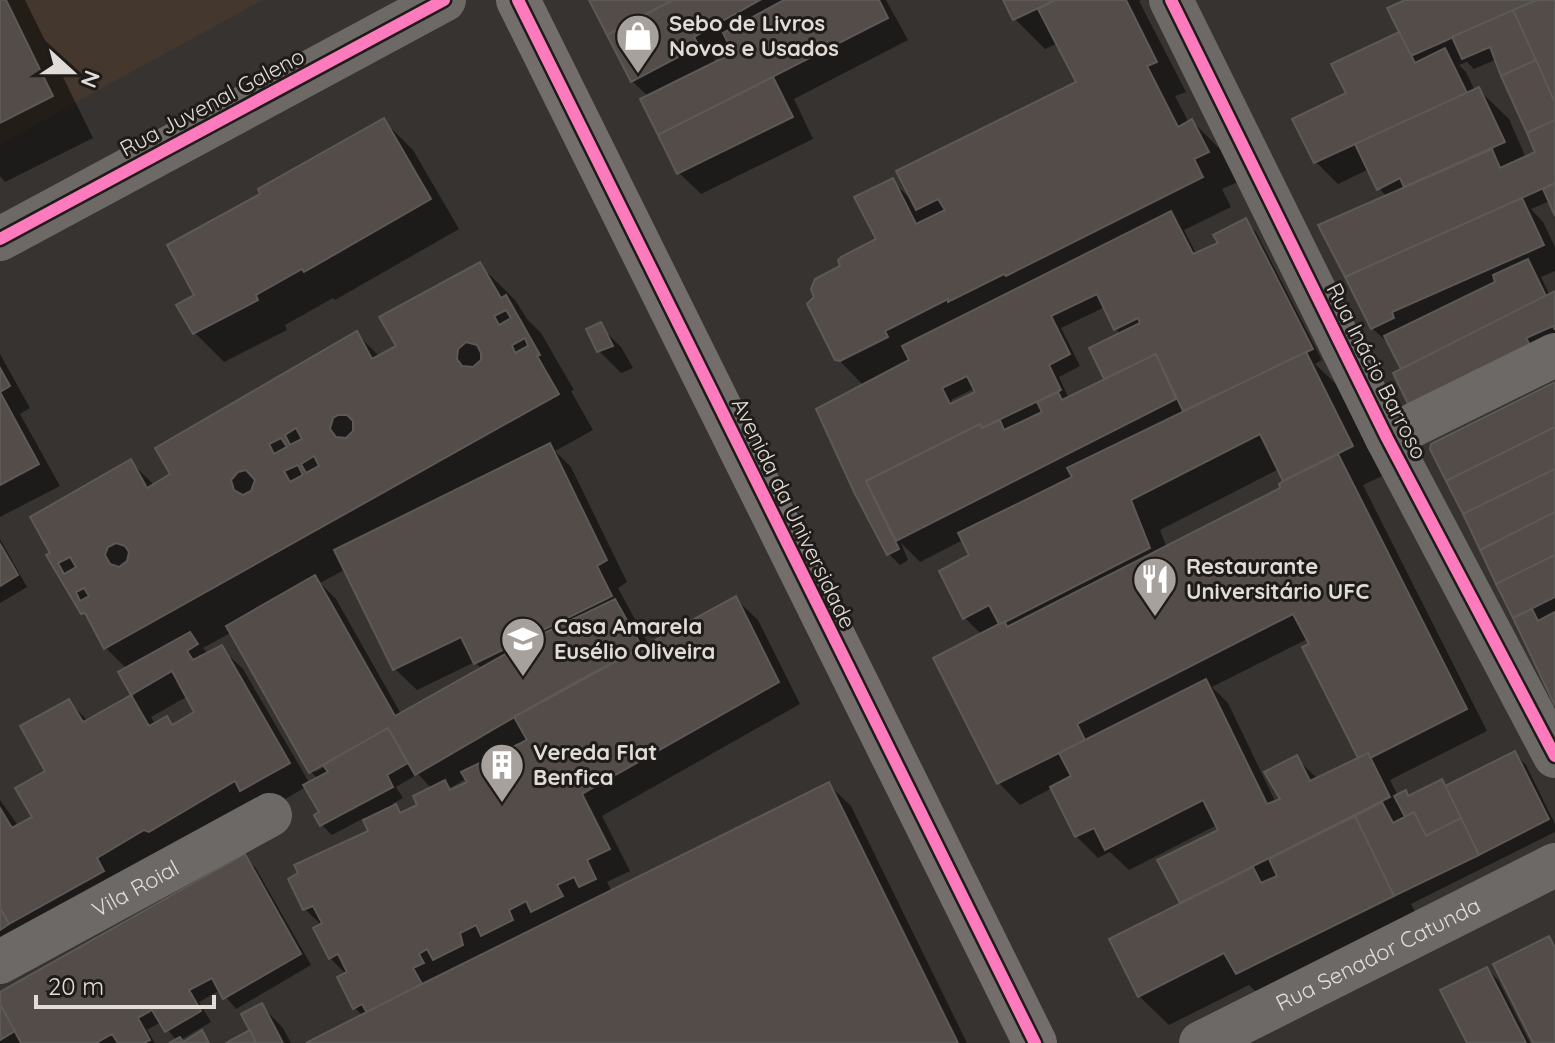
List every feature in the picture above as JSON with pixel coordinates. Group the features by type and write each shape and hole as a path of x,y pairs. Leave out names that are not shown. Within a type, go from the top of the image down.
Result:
{"main road":[{"name":"Avenida da Universidade","path":"518,0 1035,1043"}],"street":[{"name":"Rua Juvenal Galeno","path":"0,239 444,0"},
{"name":"Rua Inácio Barroso","path":"1171,0 1387,438 1555,756"},
{"path":"1387,438 1555,355"},
{"name":"Vila Roial","path":"0,962 270,815"},
{"name":"Rua Senador Catunda","path":"1201,1043 1555,865"}],"shaded area":[{"path":"0,0 263,0 0,144"}],"building":[{"path":"0,0 6,0 53,96 0,123"},
{"path":"589,0 671,0 671,1 607,35"},
{"path":"673,0 760,0 694,37 699,46 631,82 607,35"},
{"path":"784,0 879,0 888,18 658,135 640,99 733,53 723,33"},
{"path":"1003,0 1055,0 1013,20"},
{"path":"1055,0 1126,0 1157,62 1147,66 1178,127 1192,119 1209,152 1194,159 1203,177 1006,276 1004,274 948,302 948,299 885,331 888,337 840,361 835,360 807,304 814,297 811,289 815,279 840,266 838,260 841,257 876,239 854,197 893,178 916,224 945,210 938,199 916,210 896,171 1076,82 1038,9"},
{"path":"1405,0 1537,0 1411,56 1387,8"},
{"path":"1537,0 1555,0 1555,103 1513,10"},
{"path":"1513,10 1536,60 1501,76 1490,47 1462,59 1452,37"},
{"path":"1399,32 1415,63 1445,48 1467,93 1314,163 1292,119 1346,93 1331,64"},
{"path":"1536,60 1555,103 1555,120 1527,133 1501,76"},
{"path":"773,77 793,117 677,174 658,135"},
{"path":"1479,87 1505,142 1404,187 1400,178 1377,190 1355,144"},
{"path":"384,118 431,199 304,272 302,269 256,295 258,300 193,334 176,305 194,295 167,245 260,194 258,189"},
{"path":"1555,120 1555,183 1345,277 1318,225 1492,149 1500,168 1535,152 1527,133"},
{"path":"1555,183 1555,216 1543,189"},
{"path":"1522,198 1544,245 1392,312 1394,318 1371,329 1345,277"},
{"path":"1171,211 1193,254 1218,243 1213,235 1246,218 1313,349 1183,411 1156,354 1104,379 1089,348 1140,323 1138,318 1114,330 1097,294 1051,316 1070,354 1049,365 1061,390 982,428 980,424 866,481 899,549 887,555 816,409 909,360 902,346","holes":["967,376 975,392 950,404 942,388"]},
{"path":"1528,259 1546,296 1401,369 1384,336 1495,282 1493,275"},
{"path":"480,262 501,298 506,295 559,394 104,649 85,613 81,614 46,555 50,553 30,517 131,459 147,488 170,474 155,448 357,331 372,359 396,346 379,317","holes":["506,310 511,318 499,325 494,316","525,338 528,346 515,353 512,345","466,342 477,345 481,360 473,367 462,366 457,359 458,349","338,415 347,415 353,421 353,431 346,438 336,437 330,429 333,418","296,428 302,439 290,445 285,435","281,438 287,447 274,454 269,444","314,456 319,466 306,473 301,464","298,465 303,475 290,482 284,471","246,470 255,480 251,491 243,495 234,490 231,480 238,472","116,543 125,546 129,552 127,561 119,567 110,564 105,555 108,547","70,557 76,567 64,574 58,563","84,588 89,596 80,601 76,592"]},
{"path":"1555,291 1555,330 1553,326 1526,338 1530,345 1408,404 1393,373"},
{"path":"601,322 613,346 597,352 586,329"},
{"path":"1306,352 1353,446 1283,481 1260,434 1131,500 1150,548 1005,622 999,624 989,605 963,619 939,571 969,555 958,533 1072,477 1067,468"},
{"path":"1156,354 1176,399 896,541 866,481 980,424 982,428 1000,420 1004,430 1042,412 1037,402 1058,392 1062,400"},
{"path":"0,368 10,386 0,392"},
{"path":"1555,382 1555,427 1446,481 1430,449 1431,444"},
{"path":"0,392 39,464 0,485"},
{"path":"1555,427 1555,469 1463,514 1446,481"},
{"path":"550,443 607,560 597,566 612,596 474,664 461,637 393,670 334,550"},
{"name":"Restaurante Universitário UFC","path":"1338,454 1467,709 1370,758 1368,753 1358,758 1302,647 1309,644 1293,614 1077,724 1085,740 997,784 933,658 999,624 1005,622 1007,627 1280,488 1279,484 1283,481"},
{"path":"1555,469 1555,512 1480,550 1463,514"},
{"path":"1555,512 1555,555 1496,584 1480,550"},
{"path":"0,544 18,575 0,586"},
{"path":"1555,555 1555,597 1513,618 1496,584"},
{"name":"Casa Amarela Eusélio Oliveira","path":"315,575 395,716 534,638 615,599 642,647 415,775 388,728 309,773 226,626"},
{"name":"Vereda Flat Benfica","path":"736,596 779,682 582,794 610,849 587,860 596,879 579,887 574,877 557,885 563,896 531,912 526,901 509,910 513,920 481,936 476,925 460,933 463,945 433,960 427,949 419,954 424,963 413,968 422,984 367,1013 362,1004 353,1009 337,977 347,972 338,954 329,959 313,928 322,923 313,906 303,910 288,879 298,873 294,865 368,831 363,820 396,804 400,813 417,805 413,796 445,780 450,790 467,782 461,772 494,756 499,767 516,758 511,748 527,740 514,717"},
{"path":"1532,609 1538,621 1555,612 1555,706 1513,618"},
{"path":"190,632 198,644 187,651 193,660 222,645 290,763 240,791 235,781 149,832 144,830 97,858 104,871 9,924 0,908 0,808 12,828 32,817 15,788 45,771 20,726 69,699 83,722 131,695 118,672","holes":["172,671 194,712 172,725 167,716 149,726 131,695"]},
{"path":"1206,679 1267,804 1280,799 1264,772 1297,755 1310,781 1368,753 1390,797 1180,903 1157,860 1218,830 1203,800 1105,850 1094,828 1075,837 1050,787 1071,776 1059,753"},
{"path":"388,728 408,763 387,775 393,787 320,826 314,815 319,812 303,785 328,772 323,765"},
{"path":"1515,751 1549,819 1479,855 1445,786"},
{"path":"1442,779 1461,818 1426,836 1414,812 1405,817 1394,796 1406,790 1408,796"},
{"path":"829,782 958,1043 306,1043 404,993"},
{"path":"1382,802 1393,823 1414,812 1426,836 1461,818 1479,855 1394,896 1355,816"},
{"path":"1355,816 1394,896 1236,974 1224,953 1138,997 1109,939 1253,867 1261,883 1277,876 1269,859"},
{"path":"245,854 301,954 223,999 212,978 189,990 201,1011 165,1032 152,1010 138,1018 150,1040 144,1043 118,1043 112,1034 96,1043 21,1043 0,1004 0,992"},
{"path":"0,908 9,924 0,930"},
{"path":"1549,936 1555,948 1555,1043 1533,1043 1493,964"},
{"path":"1487,967 1526,1043 1467,1043 1440,990"},
{"path":"262,1003 283,1043 256,1043 241,1014"},
{"path":"0,1004 15,1031 0,1040"},
{"path":"202,1030 209,1043 169,1043 180,1037 183,1042"},
{"path":"250,1030 256,1043 226,1043 231,1040"}],"cycle path":[{"path":"0,239 444,0"},
{"path":"518,0 1035,1043"},
{"path":"1171,0 1387,438 1555,756"}],"place":[{"name":"Sebo de Livros Novos e Usados","path":"638,75"},
{"name":"Restaurante Universitário UFC","path":"1155,618"},
{"name":"Casa Amarela Eusélio Oliveira","path":"523,678"},
{"name":"Vereda Flat Benfica","path":"502,804"}]}
